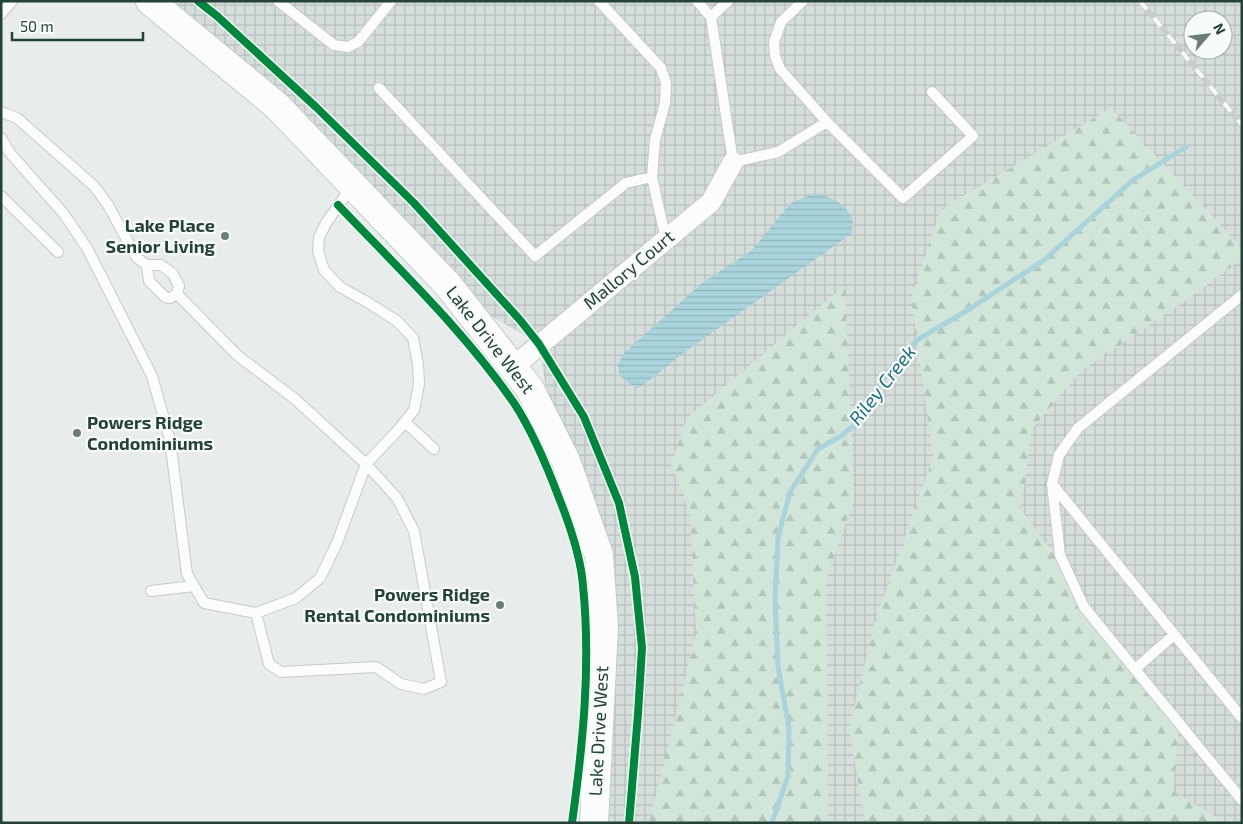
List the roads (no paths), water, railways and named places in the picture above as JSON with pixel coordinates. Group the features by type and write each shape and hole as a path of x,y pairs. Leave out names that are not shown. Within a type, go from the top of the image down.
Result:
{"street":[{"name":"Lake Drive West","path":"150,1 277,106 448,285 530,389 566,461 599,555 604,627 594,823"},
{"name":"Mallory Court","path":"513,367 711,202 733,162"}],"lane":[{"path":"1,14 12,1"},
{"path":"278,1 334,45 348,47 358,42 391,1"},
{"path":"599,1 661,68 666,83 665,103 655,140 652,177 666,240"},
{"path":"697,1 710,17 733,162 778,152 827,122"},
{"path":"710,17 728,1"},
{"path":"803,1 781,22 774,42 775,56 780,69 827,122 904,198 974,136 932,92"},
{"path":"379,88 535,256 626,182 652,177"},
{"path":"1,112 17,118 94,186 108,205 136,258 147,265 161,265 173,274 180,286 177,294 170,298 165,297 149,281 147,265"},
{"path":"2,140 10,154 64,214 87,248 152,376 170,440 187,574 204,603 256,613 296,598 320,578 337,543 366,464 414,410 419,384 418,364 413,338 397,320 340,287 324,270 318,250 319,237 326,224 353,185"},
{"path":"1,196 58,252"},
{"path":"177,294 238,356 295,398 366,464 397,498 414,531 441,682 424,689 401,684 376,667 281,672 269,664 256,613"},
{"path":"1242,295 1078,428 1059,455 1052,484 1060,555 1084,607 1242,800"},
{"path":"405,422 434,449"},
{"path":"1052,484 1242,718"},
{"path":"151,591 194,586"},
{"path":"1135,670 1174,635"}],"water":[{"path":"816,193 833,199 848,211 853,221 852,233 682,354 646,383 637,388 620,376 618,365 623,354 702,283 751,251 791,203"}],"waterway":[{"name":"Riley Creek","path":"772,823 788,776 789,728 778,666 775,600 778,538 790,492 818,449 841,436 857,423 886,375 917,340 968,310 1044,260 1133,180 1186,147"}],"railway":[{"path":"1140,1 1242,125"}],"place":[{"name":"Lake Place Senior Living","path":"225,236"},
{"name":"Powers Ridge Condominiums","path":"77,433"},
{"name":"Powers Ridge Rental Condominiums","path":"500,605"}]}
